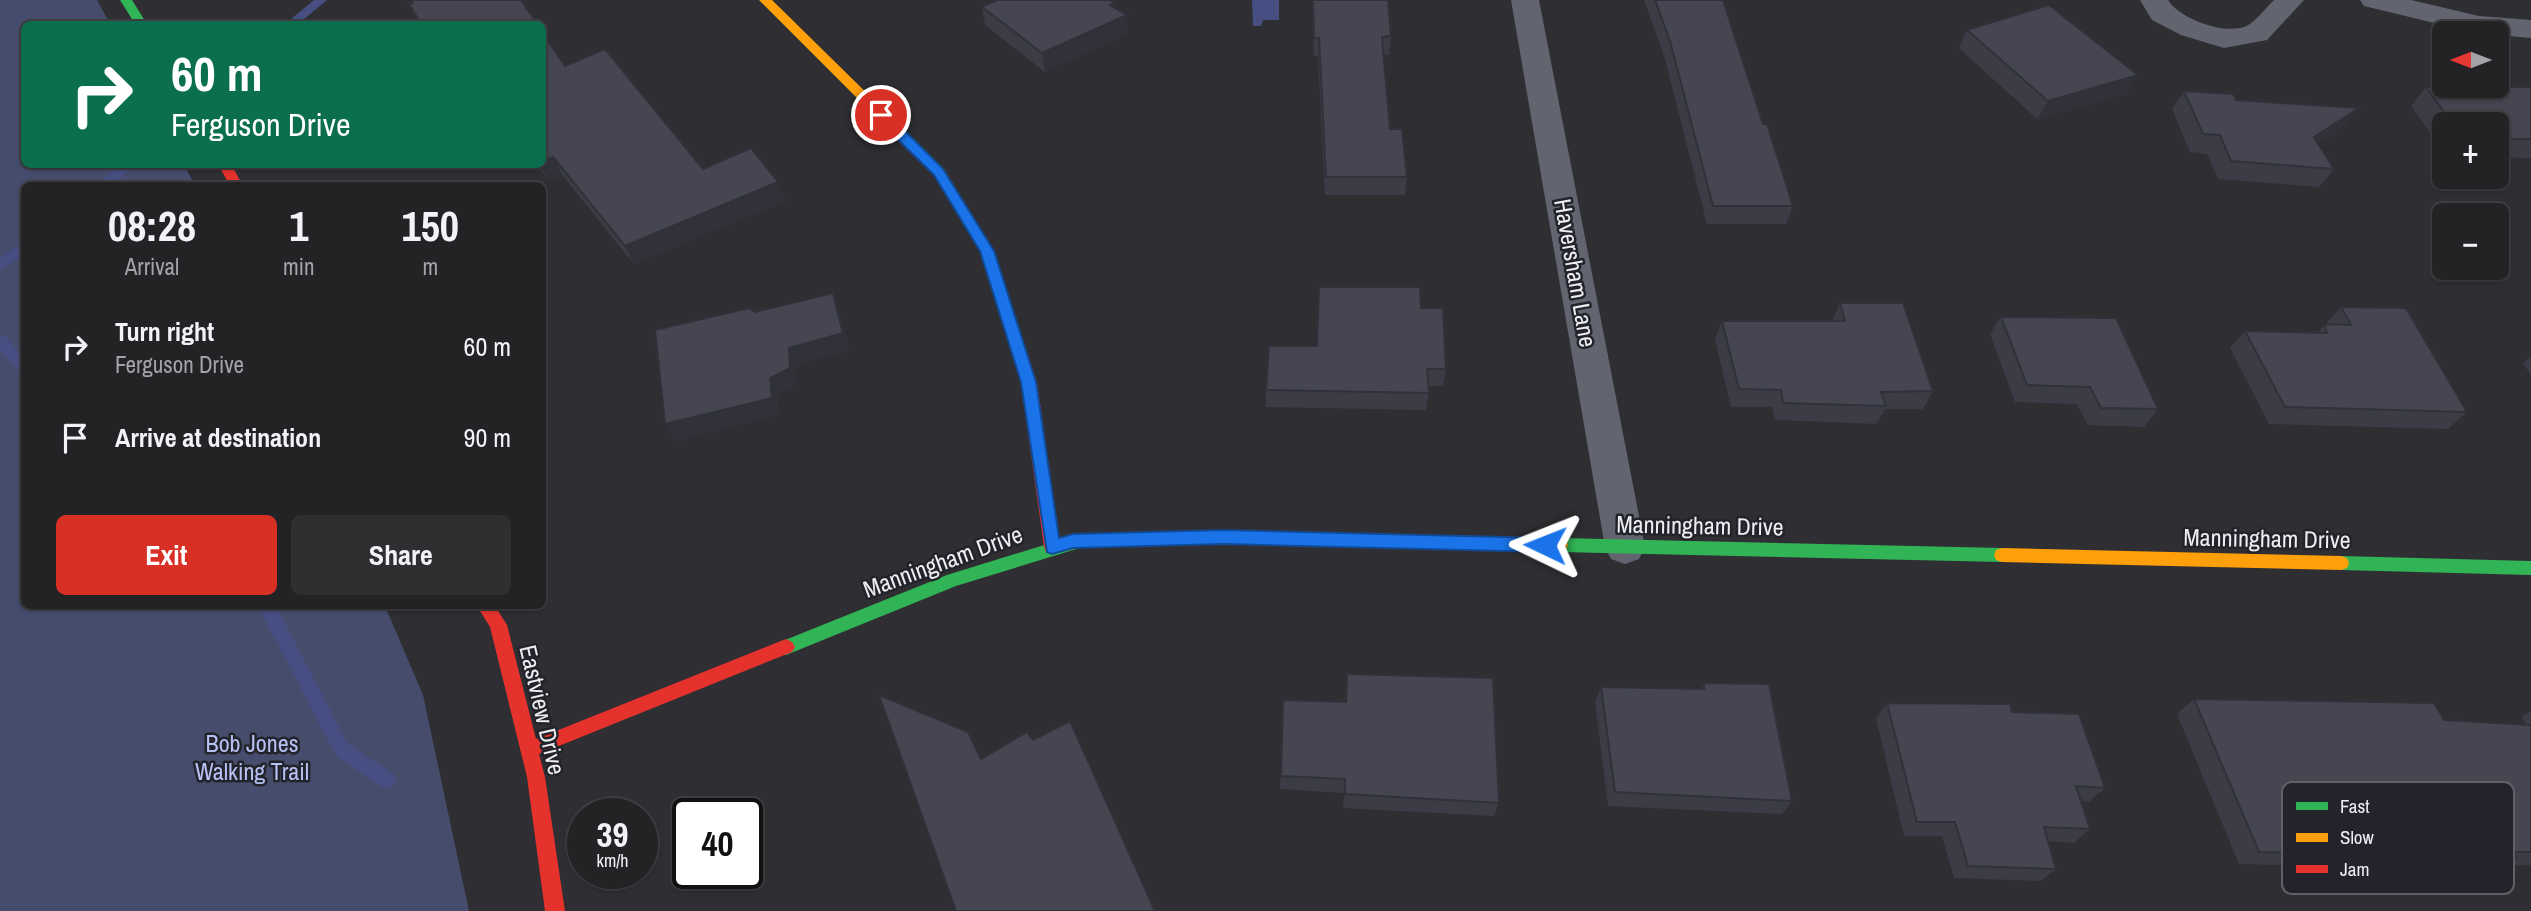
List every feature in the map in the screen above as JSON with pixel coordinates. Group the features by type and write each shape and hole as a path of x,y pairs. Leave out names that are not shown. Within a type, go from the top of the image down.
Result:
{"street":[{"path":"126,0 139,21"},
{"path":"765,0 939,172 987,251 1029,382 1052,547"},
{"name":"Haversham Lane","path":"1525,0 1625,547"},
{"path":"2154,0 2162,14 2192,29 2224,39 2257,34 2290,0"},
{"path":"2374,0 2479,25 2531,29"},
{"name":"Manningham Drive","path":"529,750 953,580 1073,541 1224,537 2531,568"},
{"name":"Eastview Drive","path":"488,609 498,625 529,750 555,911"}],"green space":[{"name":"Bob Jones Walking Trail","path":"0,0 97,0 108,21 21,21 21,168 186,168 193,182 21,182 21,609 386,609 423,695 469,911 0,911"}],"shaded area":[{"path":"1252,0 1279,0 1279,20 1263,20 1261,26 1253,26"}],"building":[{"path":"411,0 521,0 535,21 419,21 409,4 413,3"},
{"path":"997,0 1110,0 1114,3 1110,5 1127,15 1042,53 982,7"},
{"path":"1313,0 1388,0 1391,36 1382,37 1390,129 1402,129 1407,177 1326,177 1319,38 1314,38"},
{"path":"1655,0 1723,0 1793,206 1713,206 1670,41"},
{"path":"2049,5 2138,75 2048,101 1967,30"},
{"path":"546,38 565,66 605,49 703,169 751,148 778,182 625,246 553,157 546,160"},
{"path":"2510,87 2531,87 2531,139 2509,139 2509,112 2444,112 2434,98 2510,98"},
{"path":"2184,91 2233,94 2236,100 2359,108 2314,137 2334,169 2231,161 2220,135 2203,134"},
{"path":"1319,287 1420,287 1421,308 1443,308 1446,369 1427,369 1429,393 1266,390 1269,346 1317,346"},
{"path":"833,293 843,333 789,348 790,368 770,378 772,398 665,424 655,330 749,308 755,312"},
{"path":"1840,303 1903,303 1933,391 1881,392 1886,406 1783,403 1781,390 1739,389 1722,321 1845,321"},
{"path":"2341,307 2406,308 2467,412 2285,407 2245,331 2327,333 2324,324 2351,325"},
{"path":"2001,317 2116,318 2158,409 2101,408 2090,387 2027,385"},
{"path":"1347,674 1493,678 1499,803 1345,794 1345,779 1281,776 1283,700 1346,702"},
{"path":"1704,683 1769,684 1792,801 1615,792 1601,687 1704,689"},
{"path":"879,695 968,732 981,759 1027,732 1033,740 1070,721 1155,911 956,911"},
{"path":"2194,699 2434,703 2444,720 2531,725 2531,852 2514,852 2514,782 2282,782 2282,852 2259,852"},
{"path":"1887,703 2010,704 2012,712 2079,714 2105,788 2076,786 2090,829 2044,827 2056,869 1968,866 1955,822 1917,822"}],"waterway":[{"path":"295,21 321,0"},
{"path":"108,182 124,168"},
{"path":"0,265 21,249"},
{"path":"0,340 21,364"},
{"path":"269,609 342,750 387,780"}],"traffic: fast":[{"path":"126,0 139,21"},
{"path":"786,647 953,580 1080,541"},
{"path":"1560,545 2002,555"},
{"path":"2341,563 2531,568"}],"traffic: slow":[{"path":"765,0 939,172 987,251 991,265"},
{"path":"1080,541 1225,537 1560,545"},
{"path":"2002,555 2341,563"}],"traffic: jam":[{"path":"226,168 235,182"},
{"path":"991,265 1029,382 1052,547"},
{"path":"488,609 498,625 536,777 555,911"},
{"path":"529,750 786,647"}],"route":[{"path":"881,115 939,172 987,251 1029,382 1052,547 1073,541 1224,537 1545,545"}]}
